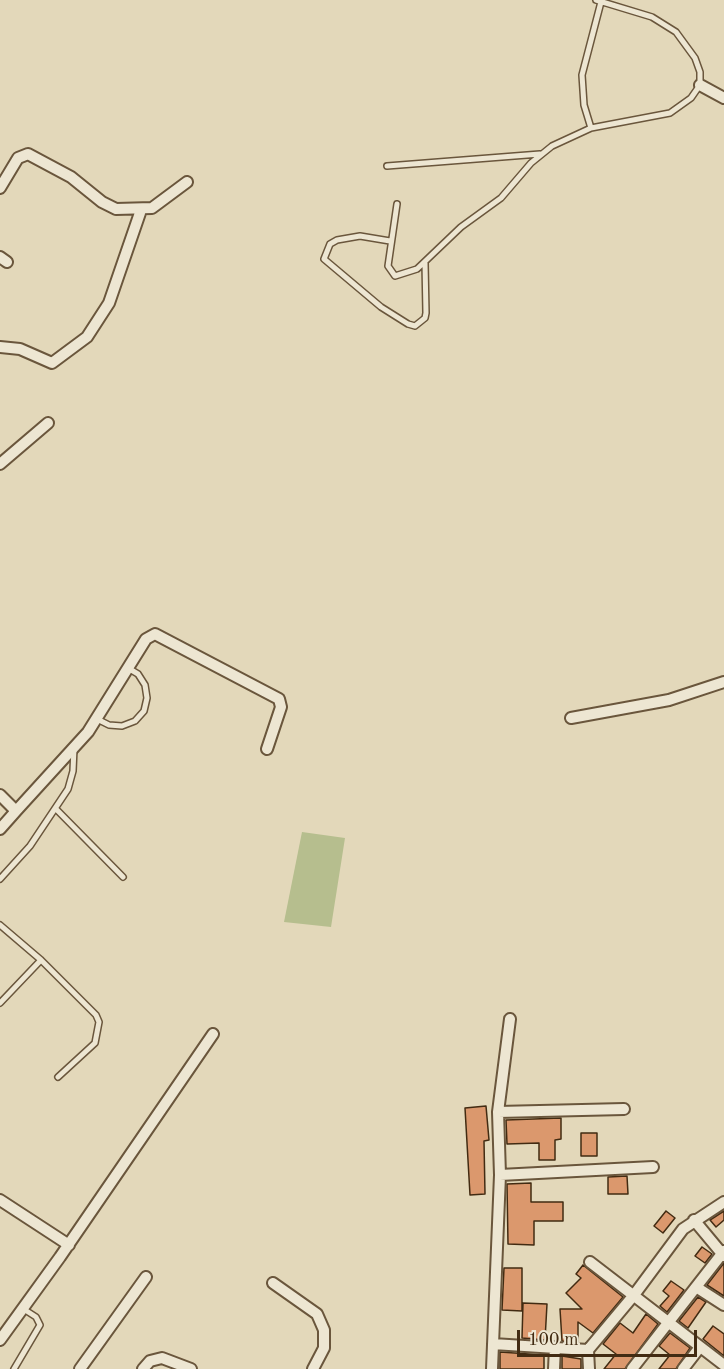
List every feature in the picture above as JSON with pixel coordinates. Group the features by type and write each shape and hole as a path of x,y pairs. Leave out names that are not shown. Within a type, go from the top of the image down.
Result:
{"street":[{"path":"700,85 724,98"},
{"path":"0,188 18,158 32,155 71,177 108,206 141,210 159,205 187,182"},
{"path":"0,161 11,168"},
{"path":"0,347 20,349 52,363 87,337 109,303 141,210"},
{"path":"0,464 48,423"},
{"path":"0,829 97,719 126,667 146,639 155,634 279,699 281,707 267,749"},
{"path":"571,718 669,700 724,682"},
{"path":"0,795 16,810"},
{"path":"492,1369 500,1175 498,1112 510,1019"},
{"path":"1,1338 69,1245 213,1034"},
{"path":"498,1112 624,1109"},
{"path":"500,1175 653,1167"},
{"path":"0,1200 69,1245"},
{"path":"589,1369 588,1350 634,1295 683,1229 724,1202"},
{"path":"632,1369 724,1254 694,1220"},
{"path":"590,1262 724,1365"},
{"path":"80,1369 146,1277"},
{"path":"273,1283 317,1314 324,1330 324,1348 313,1369"},
{"path":"696,1287 724,1305"},
{"path":"493,1344 588,1350"},
{"path":"554,1369 555,1347"},
{"path":"683,1369 700,1347"},
{"path":"143,1369 150,1361 162,1358 191,1369"}],"lane":[{"path":"397,204 388,266 395,276 417,269 425,263 461,227 501,198 552,146 591,128 670,113 691,98 700,85 700,72 695,58 666,24 652,17 598,1 582,75 584,105 591,128"},
{"path":"387,166 542,154"},
{"path":"390,242 360,236 337,240 330,244 324,259 381,307 415,326 425,318 426,313 425,263"},
{"path":"97,719 109,725 122,726 135,721 144,711 147,698 145,685 138,674 126,667"},
{"path":"0,879 30,846 68,789 73,771 74,747"},
{"path":"56,809 123,877"},
{"path":"0,925 41,960 96,1015 99,1022 95,1043 58,1077"},
{"path":"0,1003 41,960"},
{"path":"14,1369 40,1325 36,1317 22,1308"}],"green space":[{"path":"302,832 345,838 331,927 284,922"}],"building":[{"path":"486,1106 489,1140 484,1141 485,1194 470,1195 465,1108"},
{"path":"561,1118 561,1139 555,1140 555,1160 539,1160 539,1143 507,1144 506,1120"},
{"path":"581,1133 597,1133 597,1156 581,1156"},
{"path":"627,1176 628,1194 608,1194 608,1177"},
{"path":"531,1183 531,1202 563,1202 563,1221 534,1221 534,1245 508,1244 507,1184"},
{"path":"666,1211 675,1218 663,1233 654,1226"},
{"path":"724,1211 724,1220 716,1227 710,1220"},
{"path":"702,1247 712,1254 705,1263 695,1256"},
{"path":"724,1263 724,1296 707,1285"},
{"path":"583,1265 623,1297 593,1333 578,1322 578,1342 562,1341 560,1309 582,1309 566,1293 581,1278 576,1274"},
{"path":"504,1268 522,1268 522,1311 502,1310"},
{"path":"671,1281 684,1290 667,1312 660,1306 669,1296 663,1291"},
{"path":"698,1297 706,1302 688,1328 679,1321"},
{"path":"523,1303 547,1304 545,1340 522,1338"},
{"path":"646,1314 658,1324 625,1369 604,1369 616,1354 603,1344 620,1323 633,1333"},
{"path":"713,1326 724,1334 724,1356 703,1339"},
{"path":"670,1333 690,1348 676,1369 659,1369 670,1355 659,1346"},
{"path":"500,1352 544,1355 544,1369 500,1369"},
{"path":"562,1356 581,1359 581,1369 562,1369"}]}
